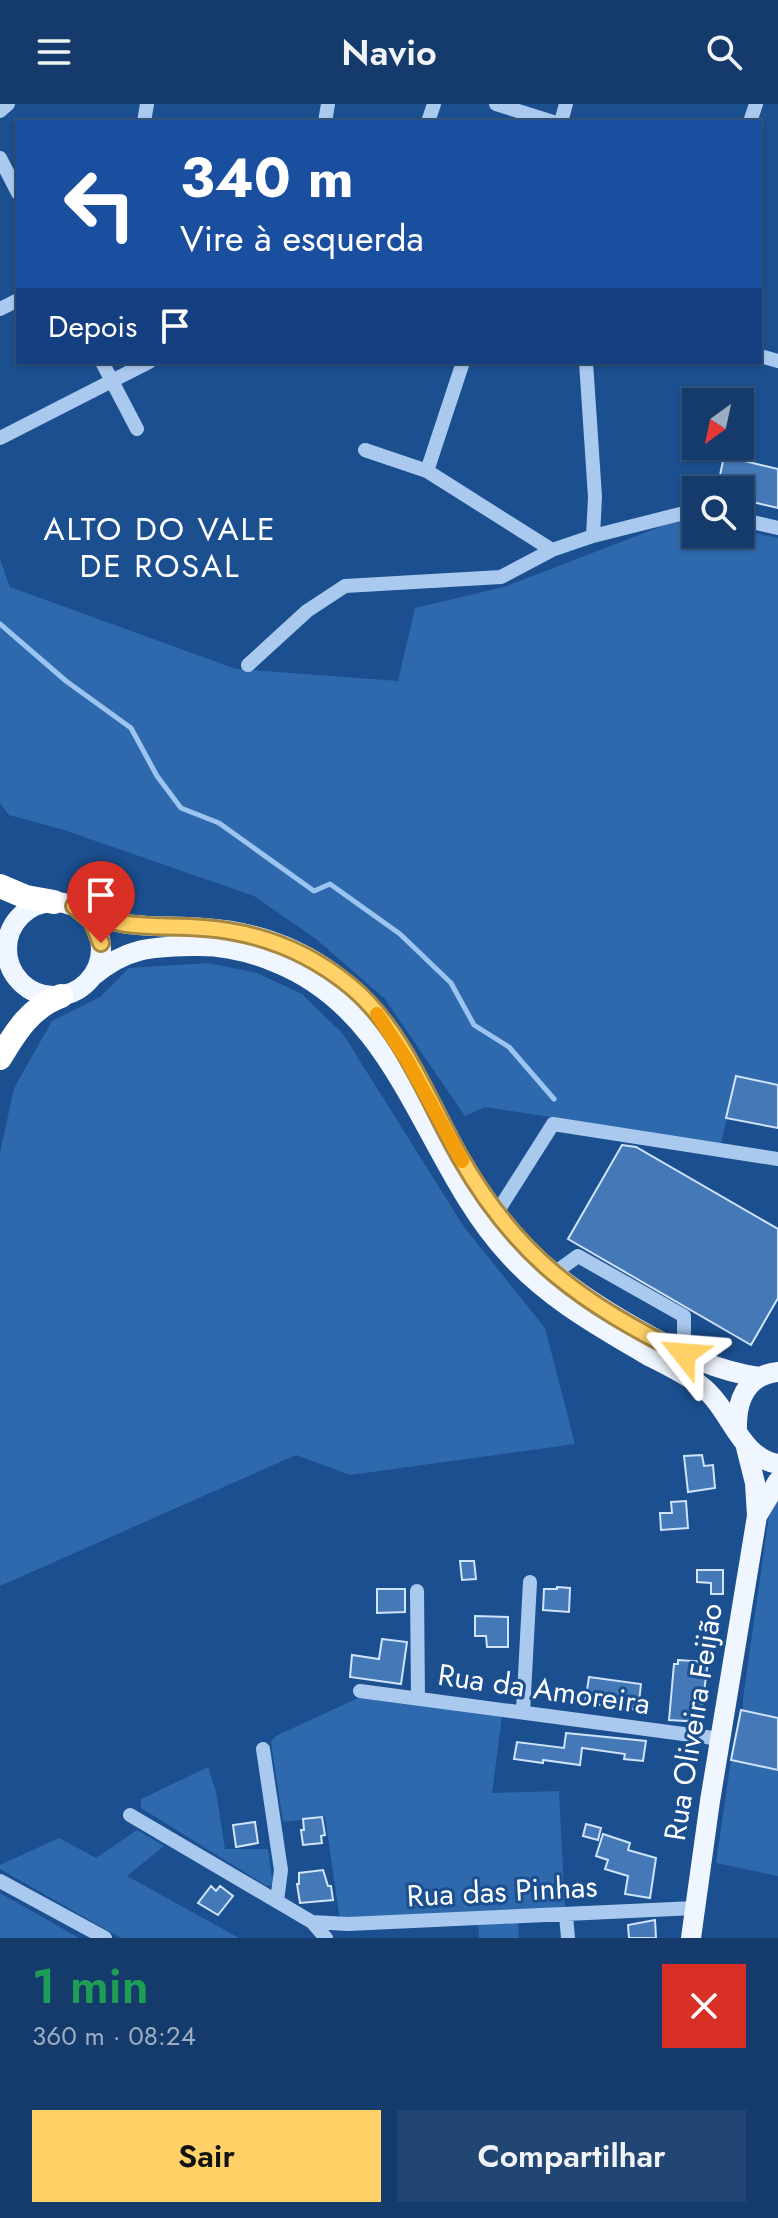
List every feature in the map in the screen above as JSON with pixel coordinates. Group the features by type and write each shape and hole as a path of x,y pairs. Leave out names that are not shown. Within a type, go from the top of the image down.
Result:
{"highway":[{"path":"0,886 26,897 64,904"},
{"path":"0,1058 32,1012 41,1004 61,996"}],"main road":[{"path":"64,904 92,921 101,943 99,966 93,976"},
{"path":"29,989 10,965 6,933 34,906 64,904 123,925 202,927 248,934 293,950 333,973 365,999 387,1026 459,1156 494,1212 553,1274 595,1305 708,1366 771,1372"},
{"path":"0,978 39,994 61,996 79,990 111,962 136,950 201,946 265,958 305,976 355,1016 382,1049 467,1202 512,1258 547,1291 586,1319 699,1384 724,1409 756,1456 778,1464"},
{"path":"742,1439 736,1410 744,1391 771,1372"},
{"name":"Rua Oliveira Feijão","path":"691,1938 757,1516 755,1483 742,1439"},
{"name":"Rua Oliveira Feijão","path":"757,1516 778,1481"}],"street":[{"path":"0,111 8,104"},
{"path":"496,104 547,120"},
{"path":"0,158 16,189"},
{"path":"103,364 137,429"},
{"path":"0,438 145,364"},
{"path":"427,471 462,364"},
{"path":"586,364 595,497 593,536"},
{"path":"365,450 427,471 552,550"},
{"path":"248,665 307,611 345,586 501,577 552,550 593,536 682,514"},
{"path":"754,522 778,528"},
{"path":"494,1212 501,1206 553,1124 778,1159"},
{"path":"553,1274 585,1254 684,1316 684,1354"},
{"path":"523,1712 530,1582"},
{"path":"417,1591 418,1698"},
{"name":"Rua da Amoreira","path":"360,1691 721,1739"},
{"path":"263,1749 281,1870 277,1901"},
{"path":"130,1815 312,1922 326,1938"},
{"path":"0,1881 105,1938"},
{"name":"Rua das Pinhas","path":"312,1922 349,1931 695,1908"},
{"path":"566,1915 568,1938"}],"shaded area":[{"path":"682,518 682,548 754,548 754,533 778,538 778,1085 736,1076 721,1144 485,1107 465,1116 385,999 316,939 254,896 64,830 9,815 0,803 0,559 10,587 236,669 398,681 415,608 504,587"},
{"path":"208,963 257,973 302,994 343,1034 464,1227 545,1328 575,1444 350,1475 296,1455 0,1586 0,1153 14,1088 52,1021 100,997 129,968"},
{"path":"778,1495 778,1718 743,1710 743,1699 769,1515"},
{"path":"360,1697 502,1716 492,1793 559,1791 565,1909 340,1920 325,1817 283,1822 271,1742 276,1736"},
{"path":"731,1760 778,1770 778,1876 716,1863"},
{"path":"208,1767 216,1792 225,1849 268,1849 273,1885 267,1886 141,1808 141,1799"},
{"path":"137,1830 164,1846 127,1876 239,1938 121,1938 0,1869 0,1865 59,1838 96,1858"},
{"path":"0,1893 79,1938 0,1938"},
{"path":"518,1921 519,1938 479,1938 478,1923"}],"building":[{"path":"723,460 740,460 778,469 778,508 754,502 754,476 720,476"},
{"path":"736,1076 778,1085 778,1128 726,1118"},
{"path":"622,1145 636,1147 778,1229 778,1298 751,1345 568,1239"},
{"path":"702,1455 704,1466 713,1465 715,1488 688,1492 684,1456"},
{"path":"686,1501 688,1528 661,1530 660,1513 672,1513 671,1502"},
{"path":"460,1561 474,1561 476,1579 462,1580"},
{"path":"697,1570 723,1570 723,1594 711,1594 711,1583 697,1582"},
{"path":"570,1588 569,1612 543,1610 544,1589"},
{"path":"377,1589 405,1589 405,1612 377,1613"},
{"path":"475,1616 508,1617 508,1647 487,1647 486,1636 475,1636"},
{"path":"382,1639 407,1642 401,1684 350,1677 352,1655 379,1659"},
{"path":"678,1660 708,1662 700,1722 669,1720 674,1664 678,1664"},
{"path":"589,1677 641,1684 638,1710 585,1703"},
{"path":"741,1710 778,1718 778,1770 731,1760"},
{"path":"566,1733 646,1741 643,1761 624,1759 625,1754 582,1748 580,1765 514,1759 517,1742 564,1748"},
{"path":"322,1817 325,1835 321,1836 322,1843 303,1845 303,1819"},
{"path":"255,1822 258,1843 236,1847 233,1825"},
{"path":"586,1824 601,1828 598,1840 583,1836"},
{"path":"603,1834 630,1843 628,1850 656,1858 650,1898 625,1894 628,1876 605,1869 608,1860 596,1856"},
{"path":"323,1870 328,1886 331,1886 333,1900 300,1903 299,1873"},
{"path":"211,1886 216,1891 220,1886 233,1896 218,1915 198,1903"},
{"path":"655,1920 656,1938 629,1938 628,1925"}],"waterway":[{"path":"0,624 66,681 131,728 157,776 181,808 219,823 314,891 330,884 400,934 451,983 474,1025 509,1047 554,1099"}],"slow traffic":[{"path":"377,1014 407,1060 462,1161"}],"district":[{"name":"ALTO DO VALE DE ROSAL","path":"160,548"}],"route":[{"path":"101,943 92,921 74,906 94,917 123,925 202,927 248,934 293,950 333,973 365,999 387,1026 459,1156 508,1230 576,1292 684,1354"}]}
